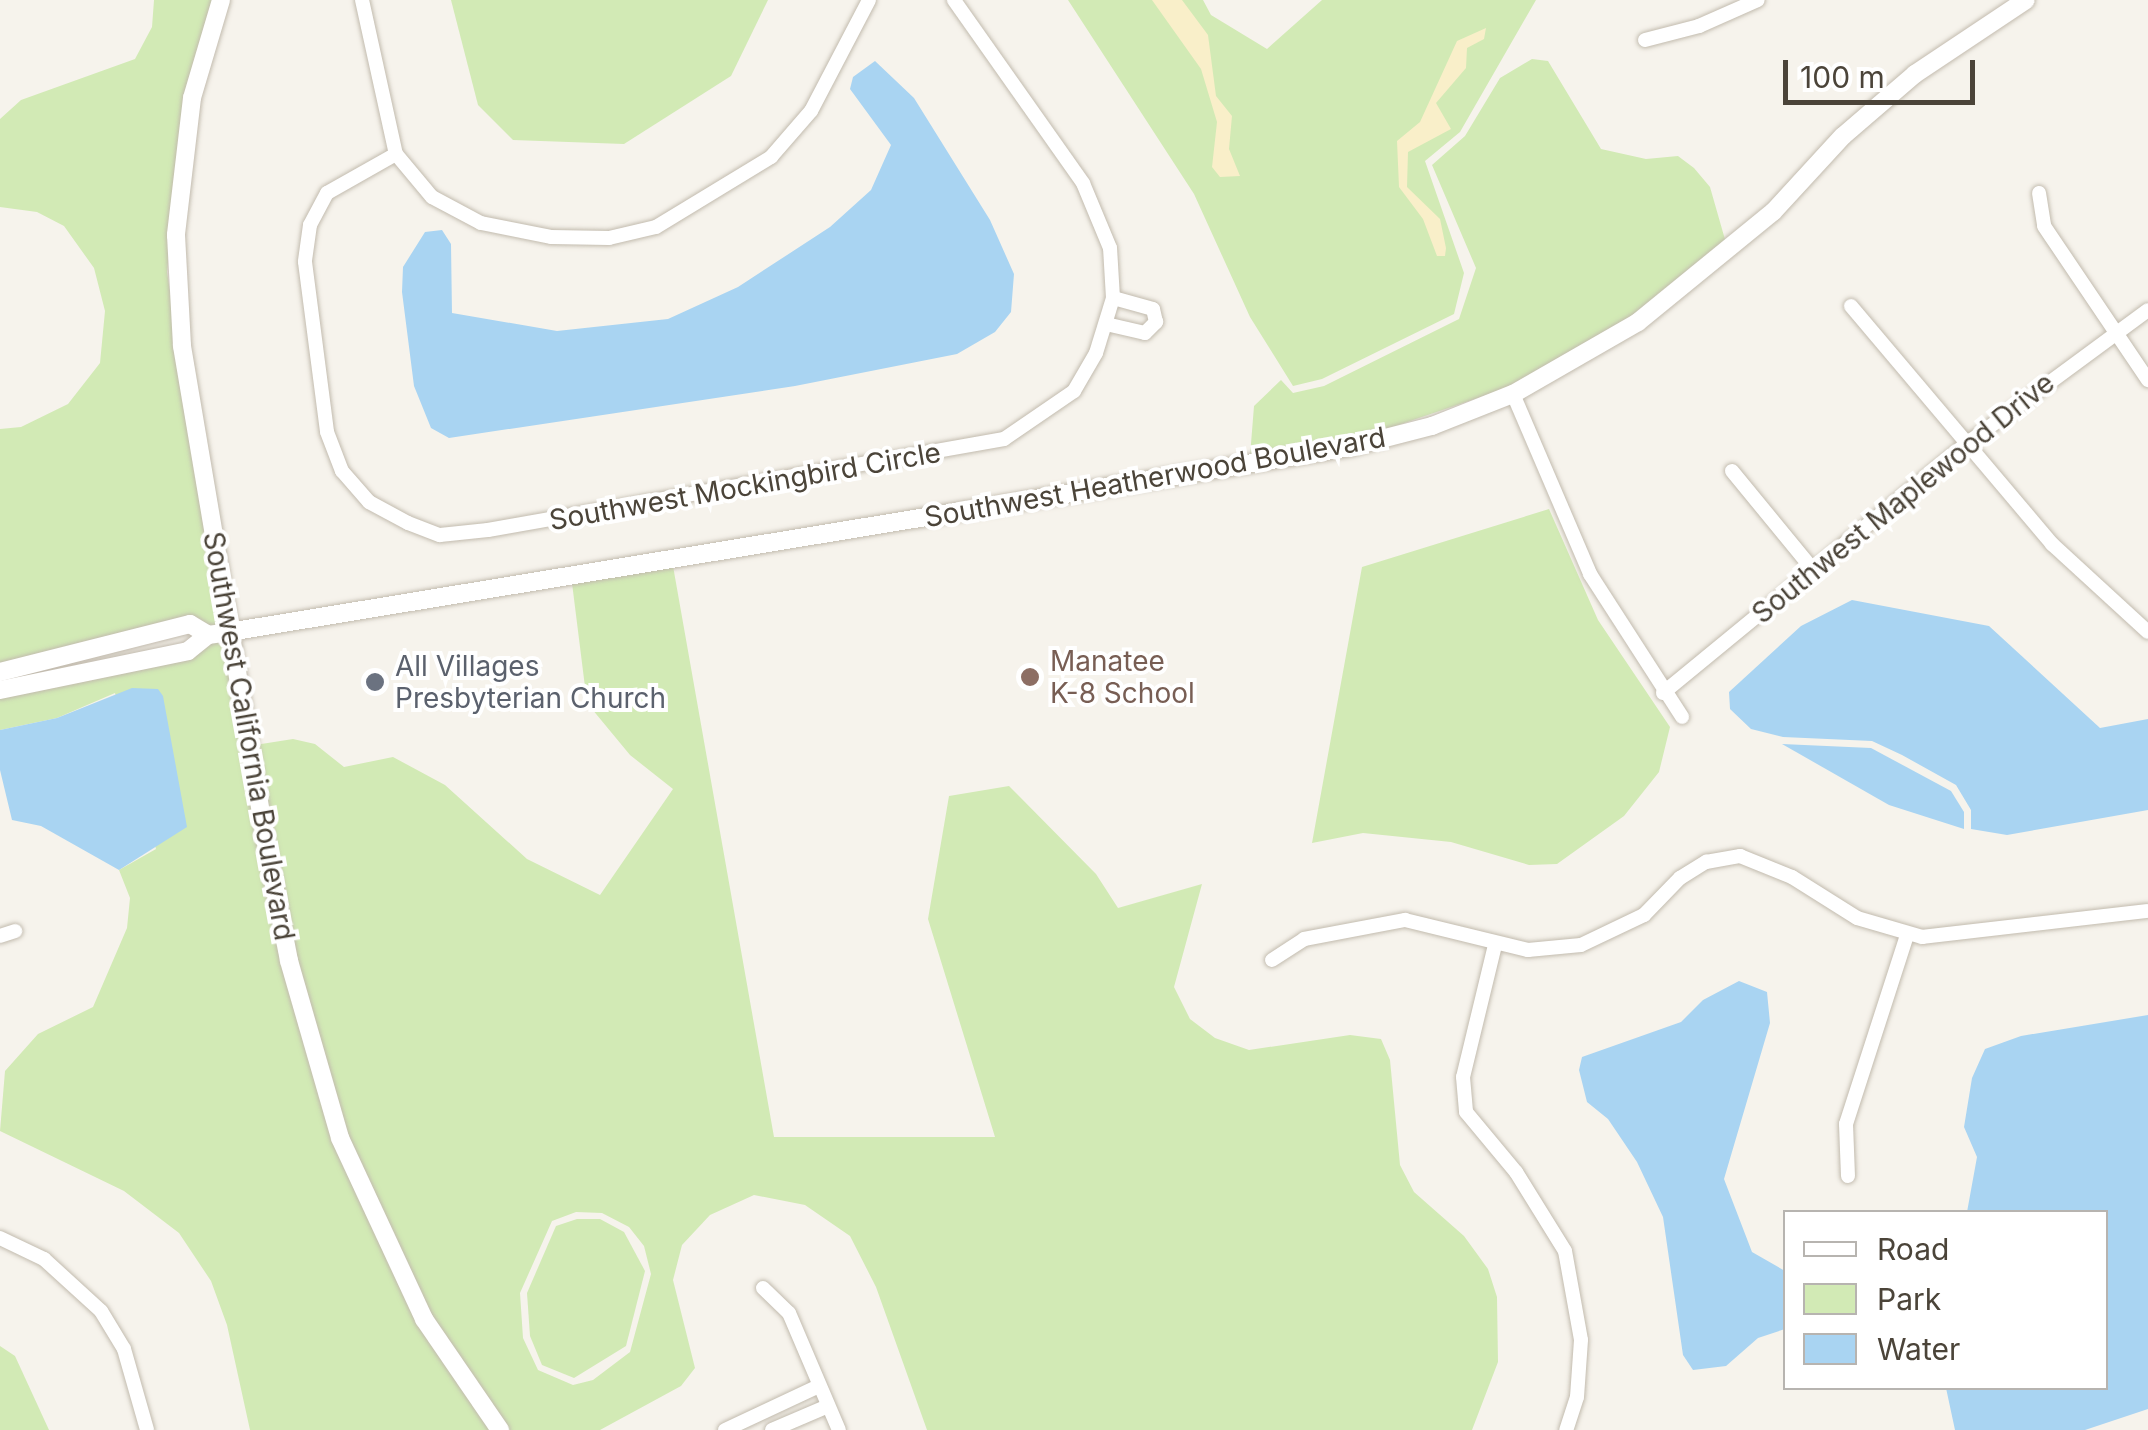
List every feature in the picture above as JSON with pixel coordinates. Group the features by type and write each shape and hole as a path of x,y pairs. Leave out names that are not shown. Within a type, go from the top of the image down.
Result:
{"street":[{"name":"Southwest California Boulevard","path":"221,0 192,98 176,234 182,346 288,960 335,1122 415,1302 500,1430"},
{"path":"362,0 396,154 432,197 481,223 551,237 610,238 656,227 771,156 811,111 870,0"},
{"name":"Southwest Mockingbird Circle","path":"396,154 327,193 310,225 305,262 327,432 342,471 369,502 440,535 1004,439 1074,390 1106,324 1113,298 1103,219 954,0"},
{"path":"1645,40 1700,26 1758,0"},
{"name":"Southwest Heatherwood Boulevard","path":"0,690 188,650 208,636 229,632 1350,448 1514,394 1638,322 1708,269 1915,74 2026,0"},
{"path":"2039,193 2044,226 2148,380"},
{"path":"1106,324 1145,333 1156,322 1153,309 1113,298"},
{"path":"1851,306 2052,544 2148,632"},
{"name":"Southwest Maplewood Drive","path":"1663,693 1969,442 2114,330 2148,310"},
{"path":"1514,394 1590,574 1682,717"},
{"path":"1732,471 1814,571"},
{"name":"Southwest Heatherwood Boulevard","path":"0,672 190,624 208,636"},
{"path":"50,657 57,680"},
{"path":"1272,960 1304,939 1373,922 1437,925 1494,944 1528,950 1580,945 1644,915 1680,878 1706,862 1740,856 1792,877 1857,918 1906,935 1976,936 2148,911"},
{"path":"0,936 15,931"},
{"path":"1848,1176 1846,1124 1906,935"},
{"path":"1494,944 1463,1077 1466,1112 1485,1143 1516,1172 1565,1251 1581,1340 1577,1397 1566,1430"},
{"path":"0,1238 44,1260 101,1311 124,1349 147,1430"},
{"path":"763,1288 789,1313 838,1430"},
{"path":"725,1430 820,1386"},
{"path":"772,1430 828,1406"}],"green space":[{"path":"154,0 214,0 185,96 167,272 221,625 24,668 27,681 223,640 282,962 334,1141 419,1323 492,1430 250,1430 227,1325 211,1281 179,1233 124,1191 0,1131 5,1071 38,1034 93,1007 127,928 130,898 119,870 156,849 115,693 57,718 0,730 0,429 21,427 68,404 100,363 105,311 94,268 64,226 37,212 0,207 0,119 21,100 135,59 152,27"},
{"path":"451,0 768,0 731,76 624,144 513,140 478,105"},
{"path":"1068,0 1203,0 1211,15 1267,49 1322,0 1536,0 1460,132 1425,161 1464,273 1454,314 1322,379 1293,386 1250,317 1194,194"},
{"path":"1532,59 1548,61 1601,149 1646,159 1678,156 1694,168 1710,187 1726,243 1634,316 1510,387 1369,435 1250,456 1254,406 1281,380 1293,393 1324,386 1459,319 1476,268 1432,165 1465,136 1500,78"},
{"path":"1549,509 1598,620 1670,727 1659,772 1624,816 1557,864 1529,865 1451,842 1363,833 1312,843 1362,567"},
{"path":"673,566 774,1137 995,1137 928,919 949,796 1009,786 1096,874 1118,908 1202,884 1174,987 1190,1019 1215,1038 1249,1050 1350,1035 1381,1039 1390,1060 1400,1165 1414,1192 1464,1236 1488,1269 1497,1297 1498,1362 1472,1430 927,1430 876,1287 850,1236 805,1205 754,1195 710,1215 682,1245 673,1280 695,1368 681,1386 600,1430 508,1430 430,1315 346,1136 295,959 255,745 293,739 315,744 344,767 393,757 445,785 527,859 600,895 673,789 630,755 587,703 572,583","holes":["576,1212 602,1213 629,1227 644,1246 651,1274 630,1352 593,1380 573,1385 538,1370 523,1338 520,1293 552,1221"]},
{"path":"577,1219 600,1219 624,1232 645,1271 626,1346 574,1378 542,1365 530,1336 527,1293 556,1226"},
{"path":"0,1346 15,1356 49,1430 0,1430"}],"sand":[{"path":"1152,0 1182,0 1208,35 1216,96 1232,116 1229,149 1240,176 1220,177 1212,167 1217,122 1201,69"},
{"path":"1486,28 1484,39 1467,48 1466,68 1436,103 1451,129 1408,152 1407,187 1440,219 1446,248 1445,256 1437,256 1423,219 1399,187 1397,141 1420,122 1457,41"}],"water":[{"path":"875,61 914,98 990,220 1014,274 1011,312 995,332 957,354 795,386 449,438 431,428 414,386 402,292 403,267 425,232 442,230 451,244 452,313 557,331 668,319 738,287 830,227 871,190 891,145 850,89 853,77"},
{"path":"1852,600 1989,626 2100,728 2148,719 2148,810 2007,835 1971,829 1971,810 1956,785 1872,741 1783,737 1751,729 1730,709 1729,692 1801,626"},
{"path":"132,688 158,689 163,696 187,827 119,870 41,826 12,820 0,770 0,730 57,718"},
{"path":"1782,744 1871,748 1951,791 1964,812 1964,829 1889,805"},
{"path":"1739,981 1767,992 1770,1023 1724,1179 1752,1252 1783,1270 1783,1330 1758,1338 1726,1366 1693,1370 1683,1355 1663,1217 1637,1162 1608,1119 1587,1102 1579,1070 1582,1057 1681,1022 1703,1000"},
{"path":"2148,1015 2148,1409 2085,1430 1955,1430 1946,1390 2108,1390 2108,1210 1967,1210 1977,1157 1964,1127 1972,1078 1985,1049 2021,1036"}],"place":[{"name":"Manatee K-8 School","path":"1030,677"},
{"name":"All Villages Presbyterian Church","path":"375,682"}]}
